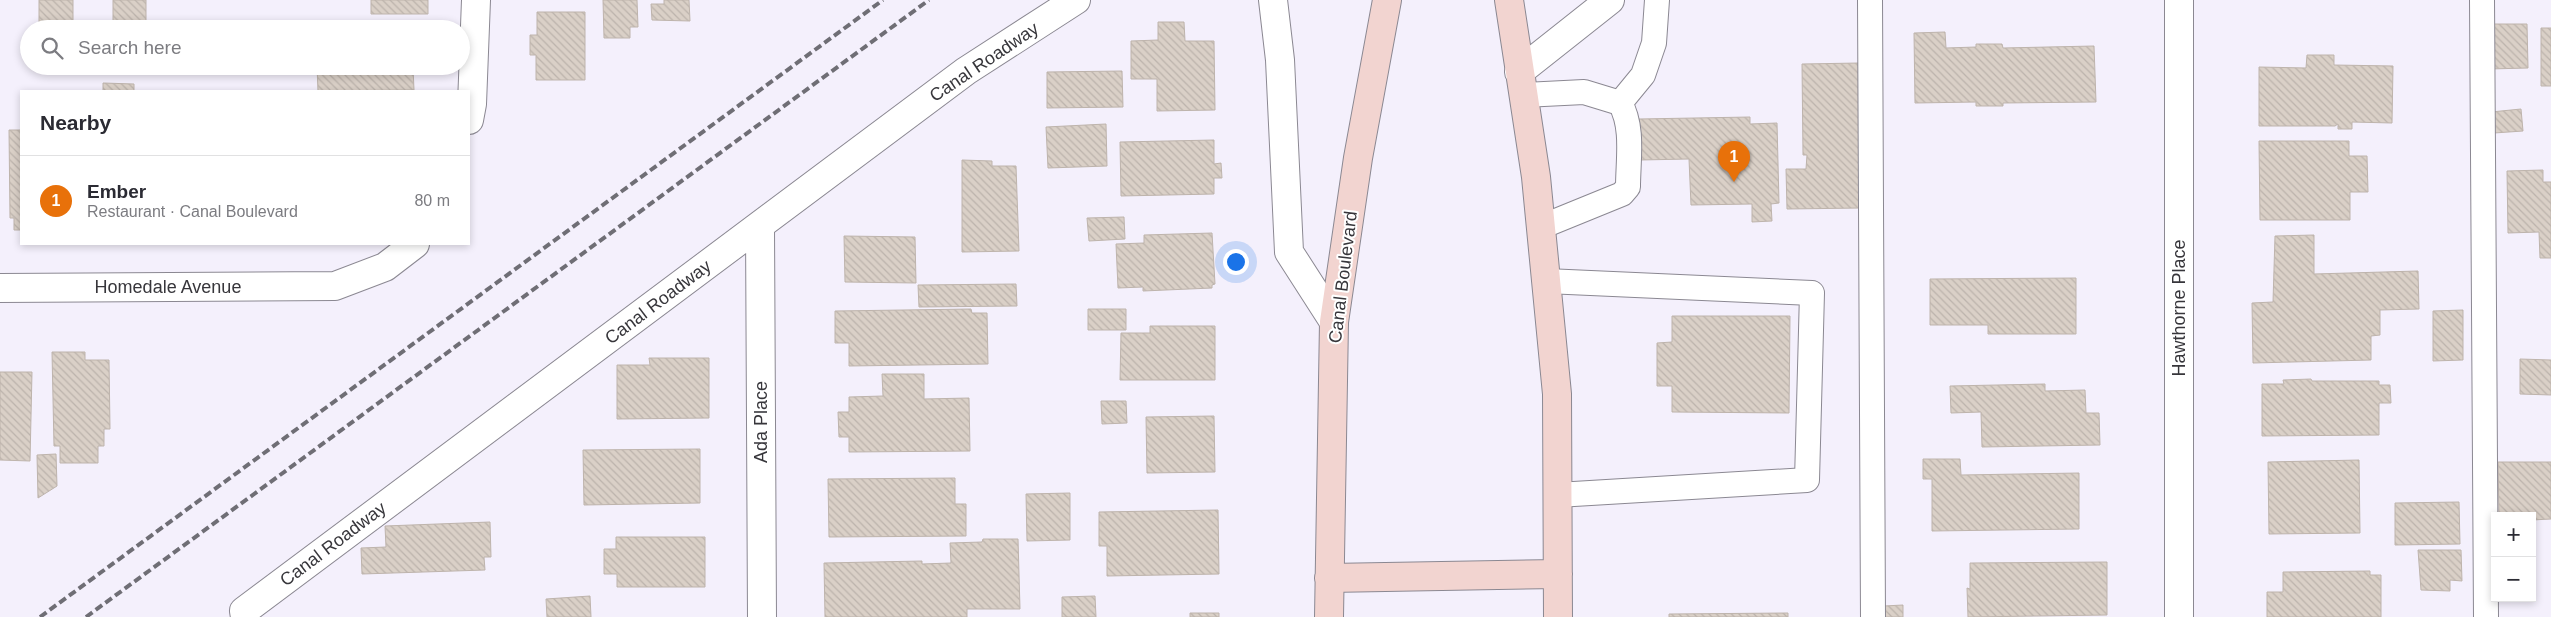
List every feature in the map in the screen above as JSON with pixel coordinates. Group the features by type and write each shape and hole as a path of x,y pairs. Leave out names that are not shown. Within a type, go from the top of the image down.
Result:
{"main road":[{"name":"Canal Boulevard","path":"1329,617 1334,322 1358,158 1387,0"},
{"path":"1509,0 1520,83 1536,177 1557,394 1558,617"},
{"path":"1329,578 1558,574"}],"street":[{"path":"470,115 476,0"},
{"name":"Canal Roadway","path":"245,614 966,71 1076,0"},
{"path":"1273,0 1280,60 1289,252 1334,322"},
{"path":"1520,83 1610,0"},
{"name":"Hawthorne Place","path":"2179,0 2179,617"},
{"name":"Ada Place","path":"760,227 762,617"},
{"name":"Homedale Avenue","path":"0,288 336,286 385,267 414,245"}],"lane":[{"path":"1620,103 1643,75 1654,43 1657,0"},
{"path":"1870,0 1873,617"},
{"path":"2482,0 2486,617"},
{"path":"1520,83 1584,92 1620,103 1625,110 1628,128 1628,187 1622,194 1541,226"},
{"path":"1546,281 1812,293 1807,480 1558,495"}],"building":[{"path":"39,0 73,0 73,20 39,20"},
{"path":"113,0 146,0 146,20 113,20"},
{"path":"371,0 428,0 428,14 371,14"},
{"path":"603,0 637,0 638,27 630,27 630,38 604,38"},
{"path":"664,0 689,0 690,21 652,20 651,4 664,4"},
{"path":"537,12 585,12 585,80 536,80 536,55 530,55 530,35 537,35"},
{"path":"1158,22 1184,22 1185,41 1214,41 1215,110 1157,111 1157,79 1131,79 1131,41 1158,40"},
{"path":"2488,24 2527,24 2528,68 2489,69"},
{"path":"2541,28 2551,28 2551,86 2541,86"},
{"path":"1945,32 1946,48 1976,47 1976,44 2002,44 2003,48 2094,46 2096,102 2003,103 2003,106 1976,106 1976,102 1915,103 1914,33"},
{"path":"2307,55 2334,55 2334,65 2393,66 2392,123 2352,122 2352,129 2338,129 2338,124 2335,126 2259,126 2259,67 2306,68"},
{"path":"1859,63 1861,208 1787,209 1786,169 1806,169 1807,155 1803,155 1802,64"},
{"path":"1122,71 1123,107 1047,108 1047,72"},
{"path":"317,75 413,75 414,90 318,90"},
{"path":"103,83 134,84 134,90 103,90"},
{"path":"2521,109 2523,131 2494,133 2491,112"},
{"path":"1750,117 1750,124 1777,123 1779,203 1771,204 1772,221 1752,222 1752,204 1691,205 1689,159 1640,160 1639,119"},
{"path":"1106,124 1107,166 1048,168 1046,127"},
{"path":"9,130 20,130 20,230 14,230 14,218 10,218"},
{"path":"1214,140 1214,164 1221,163 1222,178 1214,178 1214,194 1121,196 1120,142"},
{"path":"2259,141 2349,141 2349,156 2367,156 2368,192 2350,192 2350,220 2260,220"},
{"path":"962,160 992,161 992,166 1016,166 1019,251 962,252"},
{"path":"2543,170 2543,182 2551,182 2551,258 2540,258 2539,232 2508,233 2507,171"},
{"path":"1124,217 1125,239 1089,241 1087,218"},
{"path":"1212,233 1215,284 1212,285 1212,288 1143,291 1143,287 1118,288 1116,244 1144,243 1144,235"},
{"path":"2314,235 2314,274 2418,271 2419,309 2380,310 2380,335 2371,336 2371,360 2253,363 2252,303 2273,302 2275,236"},
{"path":"844,236 915,237 916,283 845,282"},
{"path":"2076,278 2076,334 1988,334 1988,325 1930,325 1930,279"},
{"path":"1016,284 1017,306 919,307 918,285"},
{"path":"971,309 972,313 987,313 988,364 849,366 849,343 835,343 835,311"},
{"path":"1088,309 1126,309 1126,330 1088,330"},
{"path":"2463,310 2463,360 2433,361 2433,311"},
{"path":"1672,316 1790,316 1789,413 1672,412 1672,386 1657,386 1657,343 1672,342"},
{"path":"1150,326 1215,326 1215,380 1120,380 1121,333 1150,333"},
{"path":"52,352 85,352 85,360 109,360 110,429 104,429 104,446 98,446 98,463 60,463 60,446 54,446"},
{"path":"649,358 709,358 709,418 617,419 617,365 650,365"},
{"path":"2520,359 2551,360 2551,395 2520,394"},
{"path":"0,372 32,372 30,461 0,460"},
{"path":"882,374 924,374 924,399 969,398 970,451 849,452 849,437 839,437 838,412 849,412 849,397 883,396"},
{"path":"2311,379 2312,381 2379,381 2379,385 2390,385 2391,403 2379,403 2379,435 2262,436 2262,384 2284,384 2283,380"},
{"path":"2045,384 2045,391 2085,390 2086,413 2099,413 2100,445 1982,447 1981,412 1951,413 1950,386"},
{"path":"1101,401 1126,401 1127,423 1102,424"},
{"path":"1214,416 1215,472 1147,473 1146,417"},
{"path":"700,449 700,503 584,505 583,450"},
{"path":"56,454 57,486 38,498 37,455"},
{"path":"1923,459 1960,459 1961,475 2079,473 2079,529 1932,531 1932,479 1923,479"},
{"path":"2359,460 2360,533 2269,534 2268,462"},
{"path":"2498,462 2551,462 2551,519 2536,520 2536,512 2499,512"},
{"path":"955,478 955,504 966,504 966,536 829,537 828,479"},
{"path":"1070,493 1070,540 1027,541 1026,494"},
{"path":"2459,502 2460,544 2395,545 2395,503"},
{"path":"1218,510 1219,574 1107,576 1107,546 1099,546 1099,512"},
{"path":"490,522 491,557 484,557 485,570 362,574 361,548 386,547 385,526"},
{"path":"616,537 705,537 705,587 617,587 617,574 604,574 604,549 616,549"},
{"path":"983,539 1018,539 1020,609 967,609 967,617 825,617 824,563 922,561 922,564 951,563 950,543 982,542"},
{"path":"2418,550 2461,550 2462,581 2450,580 2450,591 2421,590"},
{"path":"2107,562 2107,615 1968,617 1967,588 1970,589 1970,563"},
{"path":"2370,571 2370,575 2381,575 2381,617 2267,617 2267,592 2283,592 2283,572"},
{"path":"590,596 591,617 547,617 546,599"},
{"path":"1095,596 1096,617 1062,617 1062,597"},
{"path":"1903,605 1903,617 1884,617 1884,606"},
{"path":"1190,613 1219,613 1219,617 1190,617"},
{"path":"1788,613 1788,617 1669,617 1669,614"}],"railway":[{"path":"40,617 883,0"},
{"path":"86,617 929,0"}],"place":[{"name":"Ember","path":"1734,182"}]}
